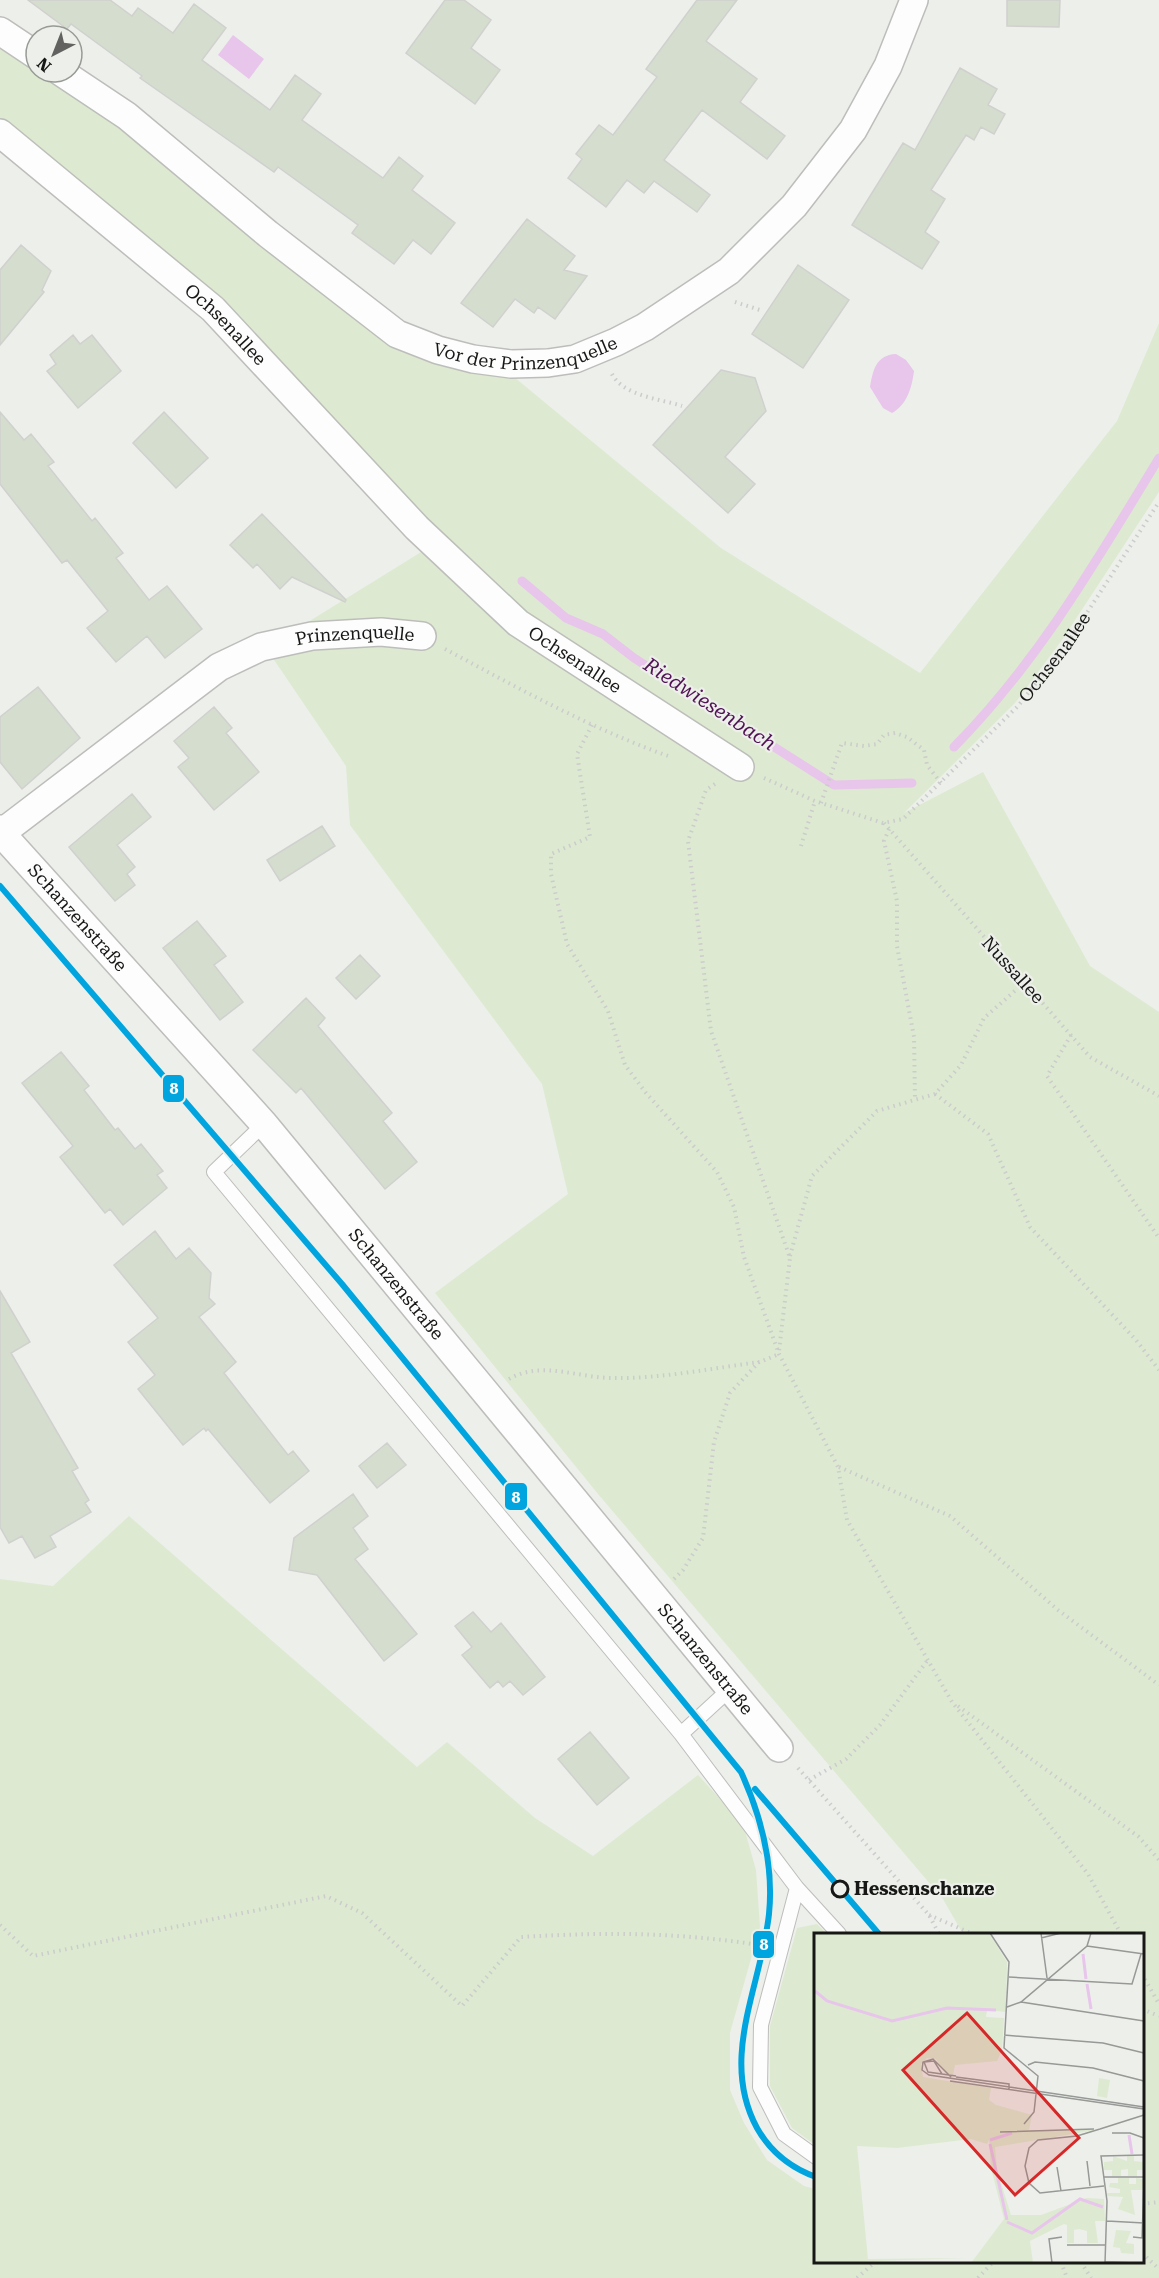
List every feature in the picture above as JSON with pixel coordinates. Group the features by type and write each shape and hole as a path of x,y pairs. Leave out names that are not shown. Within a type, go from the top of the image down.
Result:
{"street":[{"name":"Vor der Prinzenquelle","path":"79,84 127,116 268,234 397,334 450,353 511,364 575,358 600,349 645,327 729,272 794,206 853,130 888,66 914,0"},
{"path":"0,31 24,47"},
{"name":"Ochsenallee","path":"0,133 213,309 417,528 518,623 740,767"},
{"name":"Prinzenquelle","path":"0,833 219,667 261,647 312,636 370,633 422,636"},
{"name":"Schanzenstraße","path":"0,833 264,1124 779,1748"}],"lane":[{"path":"264,1124 214,1172 681,1734 797,1888 837,1933"},
{"path":"681,1734 731,1688"},
{"path":"797,1888 761,2025 760,2087 784,2134 814,2156"}],"path":[{"path":"600,349 616,383 631,391 682,406"},
{"name":"Ochsenallee","path":"883,823 903,819 1018,706 1066,645 1159,502"},
{"name":"Prinzenquelle","path":"422,636 592,725 627,742 670,757"},
{"path":"592,725 577,754 590,837 551,854 551,874 567,944 608,1011 625,1065 646,1093 717,1172 734,1206 744,1257 779,1354 838,1467 847,1520 952,1702 1088,1874 1120,1933"},
{"path":"821,803 842,743 864,746 877,744 884,735 895,733 907,737 924,750 927,765 941,783"},
{"path":"790,1258 711,1031 688,841 706,790 740,767 815,801 883,823"},
{"path":"801,846 815,801"},
{"name":"Nussallee","path":"883,823 1090,1057 1159,1096"},
{"path":"889,829 884,841 897,901 897,946 914,1037 915,1100"},
{"path":"779,1354 790,1258 812,1176 877,1112 935,1094 961,1065 984,1018 1024,983"},
{"path":"1071,1035 1047,1076 1159,1238"},
{"path":"935,1094 988,1134 1030,1227 1136,1340 1159,1370"},
{"path":"484,1392 522,1371 549,1370 612,1378 760,1362 779,1354"},
{"path":"654,1598 683,1570 703,1538 714,1442 730,1393 760,1362"},
{"path":"838,1467 950,1516 1058,1610 1159,1685"},
{"path":"927,1661 880,1725 846,1759 809,1780 928,1915 938,1933"},
{"path":"952,1702 1138,1837 1159,1860"},
{"path":"0,1925 33,1956 326,1896 362,1913 462,2006 520,1937 603,1932 698,1935 781,1948"},
{"path":"928,1915 968,1933"},
{"path":"1144,1976 1159,2004"},
{"path":"1144,2009 1159,2016"},
{"path":"1144,2204 1159,2202"},
{"path":"1144,2254 1159,2269"},
{"path":"857,2278 874,2263"},
{"path":"978,2278 992,2263"},
{"path":"1061,2263 1067,2278"},
{"path":"1082,2263 1091,2278"}],"green space":[{"path":"0,44 24,59 24,84 61,84 120,122 331,295 508,372 721,548 920,673 1117,421 1159,323 1159,492 1062,640 1015,703 904,813 983,772 1090,966 1159,1012 1159,2278 0,2278 0,1579 53,1586 129,1516 417,1767 447,1742 535,1818 593,1856 698,1775 743,1824 756,1870 760,1927 730,2033 730,2090 744,2123 767,2160 804,2186 814,2189 814,2263 1144,2263 1144,1933 962,1933 943,1899 598,1494 435,1293 568,1194 542,1084 350,825 346,766 266,648 439,541 0,123"},
{"path":"817,1924 826,1933 814,1933 814,2144 792,2128 770,2086 770,2026 797,1928"}],"shaded area":[{"path":"233,35 264,59 249,79 218,55"},
{"path":"896,354 906,360 914,371 908,395 892,413 883,408 870,387 874,369 880,360"}],"building":[{"path":"28,0 110,0 132,16 138,8 173,33 194,4 226,28 202,60 270,110 295,75 321,94 302,120 383,178 399,157 423,176 412,190 455,223 431,254 413,240 394,264 352,233 358,225 278,167 274,172 140,78 142,76 84,34 84,24 60,24"},
{"path":"445,0 464,0 491,20 471,48 500,70 475,104 406,53"},
{"path":"697,0 737,0 706,41 757,79 740,102 785,136 767,159 702,110 664,160 710,195 697,212 654,181 644,193 627,180 606,207 568,178 582,159 576,154 599,125 613,135 657,77 646,69"},
{"path":"1007,0 1060,0 1059,27 1007,26"},
{"path":"960,68 997,89 988,105 1005,114 994,134 981,127 974,140 966,135 931,190 945,199 925,232 939,242 922,269 852,225 903,143 915,150"},
{"path":"527,219 575,256 564,270 587,276 555,319 538,307 534,313 515,299 493,327 461,303"},
{"path":"21,245 51,271 42,290 44,292 0,345 0,270"},
{"path":"798,265 849,300 803,368 752,334"},
{"path":"73,335 80,344 92,335 121,371 78,408 47,371 56,364 50,355"},
{"path":"721,370 755,378 766,411 725,457 755,484 728,513 653,445"},
{"path":"0,412 24,440 31,434 54,462 48,466 92,521 95,518 123,553 116,558 149,600 167,586 202,629 165,658 147,636 116,662 87,628 108,611 67,560 62,563 0,484"},
{"path":"164,412 208,458 176,488 133,443"},
{"path":"262,514 346,600 345,602 292,577 280,589 257,564 253,568 230,545"},
{"path":"38,687 80,738 22,789 0,762 0,717"},
{"path":"214,707 232,728 226,733 259,772 214,810 178,767 189,758 174,741"},
{"path":"132,794 151,817 117,845 135,867 127,874 135,885 115,901 69,847"},
{"path":"322,826 335,846 280,881 267,860"},
{"path":"197,921 226,956 214,965 243,1002 220,1020 163,948"},
{"path":"360,955 380,976 356,999 336,978"},
{"path":"306,998 325,1018 318,1026 392,1113 383,1121 417,1162 385,1189 301,1088 296,1093 253,1050"},
{"path":"61,1052 89,1086 84,1090 115,1130 118,1128 135,1149 141,1144 163,1171 157,1175 167,1188 123,1225 110,1209 105,1213 60,1157 73,1146 22,1083"},
{"path":"155,1231 176,1259 189,1248 211,1273 209,1298 215,1304 199,1317 236,1362 224,1373 288,1455 293,1451 309,1471 270,1503 208,1429 206,1431 204,1428 183,1445 138,1389 155,1375 128,1342 158,1318 114,1265"},
{"path":"0,1291 30,1342 11,1353 78,1468 72,1471 89,1500 85,1503 91,1512 50,1536 56,1547 35,1558 22,1536 9,1543 0,1527"},
{"path":"387,1443 406,1465 377,1488 359,1466"},
{"path":"353,1494 368,1516 353,1528 368,1549 355,1559 417,1634 384,1661 317,1575 289,1570 294,1538"},
{"path":"473,1612 491,1632 501,1623 545,1677 523,1695 510,1681 503,1687 498,1681 490,1688 462,1655 472,1647 455,1626"},
{"path":"590,1732 629,1778 597,1805 558,1759"}],"waterway":[{"name":"Riedwiesenbach","path":"954,747 1013,680 1065,609 1159,458"},
{"name":"Riedwiesenbach","path":"522,581 566,618 603,634 634,658 834,785 912,783"}],"transit line":[{"name":"8","path":"0,886 342,1284 741,1772 760,1823 770,1877 769,1914 765,1941 742,2049 742,2075 746,2102 757,2128 775,2151 790,2164 814,2176"},
{"name":"8","path":"755,1789 878,1933"}],"place":[{"name":"Hessenschanze","path":"840,1889"}]}
